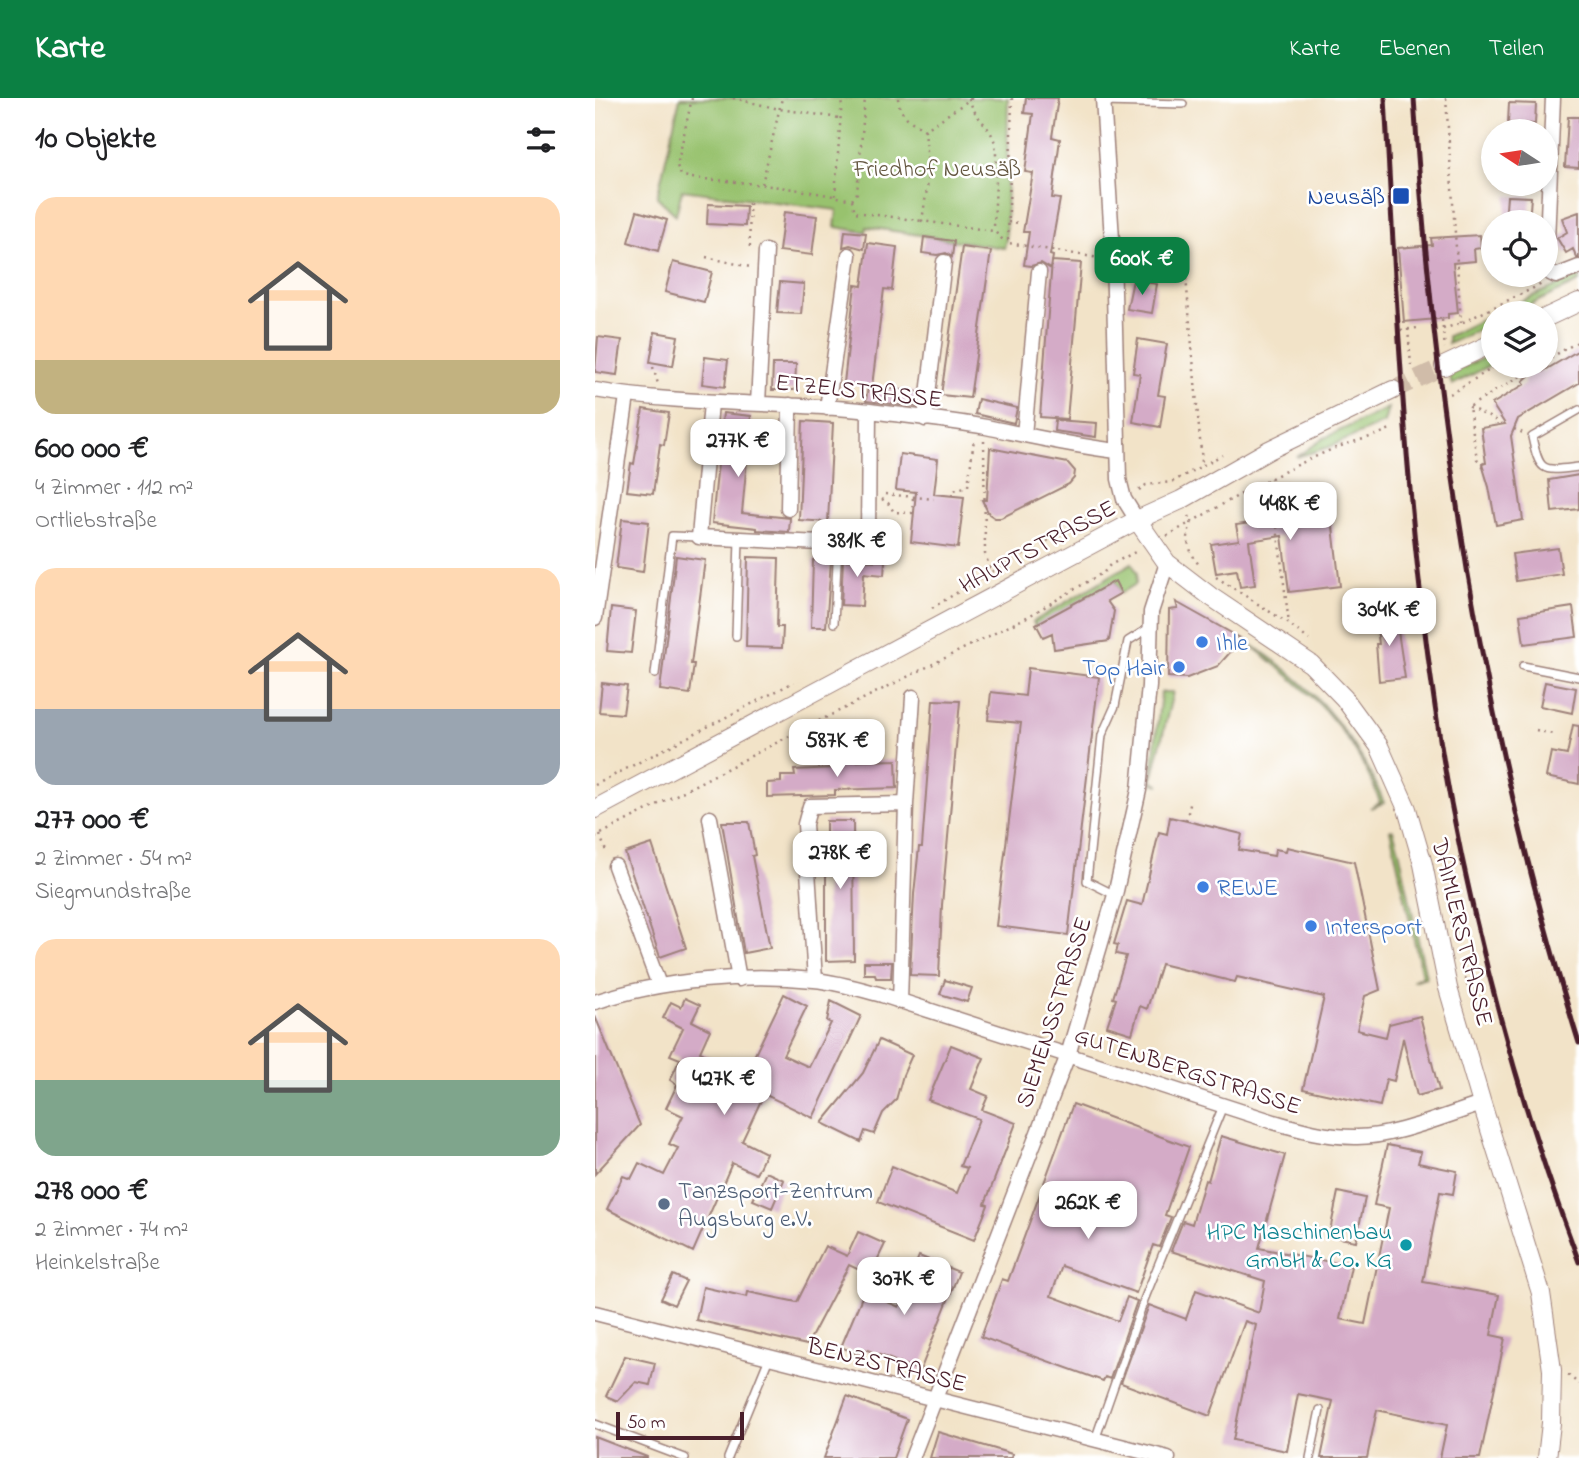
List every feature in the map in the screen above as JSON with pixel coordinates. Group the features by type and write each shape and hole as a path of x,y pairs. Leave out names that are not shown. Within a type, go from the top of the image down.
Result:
{"street":[{"path":"1548,210 1553,98"},
{"path":"1103,100 1113,258 1119,479 1124,499 1136,520"},
{"path":"758,403 766,251"},
{"path":"827,408 849,255"},
{"path":"925,419 944,262"},
{"path":"1558,275 1579,267"},
{"path":"1024,435 1039,272"},
{"path":"1558,312 1579,302"},
{"path":"1444,366 1481,349"},
{"name":"ETZELSTRASSE","path":"595,390 627,396 711,403 758,403 869,411 980,426 1117,451"},
{"name":"HAUPTSTRASSE","path":"595,809 1136,520 1181,500 1269,450 1393,390"},
{"path":"595,618 627,396"},
{"path":"711,403 699,537 862,545 867,537 874,495 869,411"},
{"path":"788,509 790,405"},
{"name":"DAIMLERSTRASSE","path":"1136,520 1167,563 1210,596 1311,664 1343,698 1379,746 1407,809 1423,864 1448,988 1533,1263 1546,1321 1552,1397 1547,1458"},
{"name":"SIEMENSSTRASSE","path":"912,1458 1068,1055 1115,895 1139,790 1149,686 1151,612 1167,563"},
{"path":"900,1002 906,804 913,697"},
{"path":"815,980 805,824 810,806 906,804"},
{"path":"710,818 740,979"},
{"path":"615,866 659,985"},
{"name":"GUTENBERGSTRASSE","path":"595,1002 659,985 740,979 815,980 848,986 1306,1131 1358,1138 1385,1133 1482,1104"},
{"name":"BENZSTRASSE","path":"595,1313 1168,1458"}],"lane":[{"path":"1103,100 1183,104"},
{"path":"1579,411 1532,437 1537,462 1544,468 1552,470 1579,467"},
{"path":"655,674 672,536 699,537"},
{"path":"736,636 739,539"},
{"path":"834,624 838,544"},
{"path":"1115,895 1087,881 1103,735 1115,706 1128,641 1150,628"},
{"path":"1523,666 1579,677"},
{"path":"1095,1440 1144,1300 1223,1105"},
{"path":"728,1458 769,1358"},
{"path":"1310,1458 1320,1410"},
{"path":"595,1423 685,1458"}],"path":[{"path":"693,98 677,166 681,174 691,178 762,184 852,200"},
{"path":"733,98 779,109 841,118"},
{"path":"762,184 782,98"},
{"path":"835,196 842,98"},
{"path":"865,98 857,193 852,200 855,212 994,231 1003,240 1008,240"},
{"path":"898,98 898,106 907,120 925,130"},
{"path":"925,130 970,98 973,112 988,127 995,143 994,231"},
{"path":"1011,98 1008,243 1099,258 1176,254 1185,265 1202,465"},
{"path":"1446,98 1461,323"},
{"path":"922,221 929,175 925,130"},
{"path":"749,203 748,251 766,251"},
{"path":"1008,222 1020,223"},
{"path":"1156,249 1156,255"},
{"path":"706,257 738,266 765,269"},
{"path":"1443,329 1537,287"},
{"path":"1442,320 1445,347"},
{"path":"1401,330 1418,328"},
{"path":"1408,329 1411,365"},
{"path":"1558,353 1579,341"},
{"path":"1450,394 1481,375"},
{"path":"1469,407 1517,378"},
{"path":"1469,407 1497,421"},
{"path":"1469,407 1477,459 1484,464"},
{"path":"952,496 954,490 968,486 980,426"},
{"path":"980,426 986,561 991,572"},
{"path":"595,837 1030,616 1104,572 1111,565 1271,478 1330,450 1374,437 1392,428"},
{"path":"1271,478 1289,624"},
{"path":"874,495 885,500 894,512 912,513 913,497"},
{"path":"874,495 934,499"},
{"path":"922,613 1002,564 1124,499"},
{"path":"595,785 802,677"},
{"path":"1536,730 1556,734"},
{"path":"1186,820 1191,802"},
{"path":"600,835 615,866"}],"green space":[{"name":"Friedhof Neusäß","path":"680,98 1008,98 1004,248 867,227 866,232 835,227 837,210 682,190 676,215 657,197"},
{"path":"1579,276 1579,282 1539,301 1522,301 1558,287"},
{"path":"1481,320 1481,329 1448,344 1448,336"},
{"path":"1481,359 1481,370 1452,385 1449,374"},
{"path":"1388,408 1384,423 1329,447 1297,457 1324,438"},
{"path":"1132,563 1137,573 1136,584 1121,593 1115,581 1035,626 1033,622"},
{"path":"1242,639 1288,671 1327,709 1359,753 1384,803 1370,808 1380,802 1369,775 1341,729 1306,691"},
{"path":"1161,692 1173,692 1152,780 1160,785 1151,782"},
{"path":"1390,830 1393,830 1399,850 1426,977 1412,981 1422,976"}],"building":[{"path":"1026,98 1058,98 1052,137 1060,139 1052,198 1060,199 1050,255 1053,256 1051,269 1041,263 1024,265 1029,232 1023,232 1033,173 1025,172 1033,114 1024,113"},
{"path":"1509,103 1536,104 1535,119 1508,119"},
{"path":"1568,117 1579,117 1579,168 1565,167"},
{"path":"1507,196 1531,197 1530,210 1506,210"},
{"path":"708,204 746,206 745,226 707,224"},
{"path":"637,211 667,220 658,251 628,242"},
{"path":"784,212 817,216 812,255 779,251"},
{"path":"1579,212 1579,258 1573,249 1566,253 1558,240 1567,232 1562,218"},
{"path":"845,231 866,233 864,249 850,245 843,247"},
{"path":"1480,235 1481,248 1474,249 1475,261 1453,263 1458,313 1448,314 1448,318 1404,322 1398,248 1432,245 1431,238"},
{"path":"924,237 954,241 952,257 946,253 922,253"},
{"path":"868,243 897,247 892,290 884,289 872,386 844,383 855,285 862,286"},
{"path":"962,247 991,251 970,398 941,395"},
{"path":"1052,261 1081,263 1067,419 1040,417"},
{"path":"673,262 712,272 704,302 665,292"},
{"path":"1133,280 1157,284 1152,313 1127,309"},
{"path":"780,282 804,284 801,314 777,313"},
{"path":"655,332 678,336 673,366 650,362"},
{"path":"598,337 622,340 617,375 595,372"},
{"path":"1138,339 1167,344 1158,395 1165,396 1160,427 1133,422 1140,374 1133,373"},
{"path":"1579,350 1579,383 1518,419 1511,436 1523,520 1496,525 1482,464 1486,463 1481,428 1505,424 1492,404 1525,384 1523,381 1526,378 1558,378 1558,362"},
{"path":"705,357 728,360 725,387 702,384"},
{"path":"773,364 796,364 795,390 772,390"},
{"path":"868,386 919,392 917,407 866,401"},
{"path":"978,399 1017,408 1014,423 975,414"},
{"path":"643,409 669,413 664,445 660,444 653,494 627,491"},
{"path":"723,413 751,416 742,513 790,518 789,532 712,523"},
{"path":"1055,420 1097,423 1096,437 1054,431"},
{"path":"803,421 833,423 828,522 799,520"},
{"path":"990,448 1068,463 1075,471 1074,478 1069,484 1001,518 995,518 989,514 982,500 987,500"},
{"path":"900,454 938,459 934,494 964,497 958,548 911,542 916,492 896,490"},
{"path":"1579,475 1579,509 1552,512 1549,480"},
{"path":"1328,485 1340,586 1289,592 1282,536 1249,541 1255,585 1240,587 1237,570 1216,573 1211,544 1239,540 1236,525 1280,519 1276,491"},
{"path":"622,519 649,522 643,572 616,568"},
{"path":"1558,548 1562,574 1516,581 1512,554"},
{"path":"676,556 705,560 691,664 694,664 690,694 660,690"},
{"path":"748,557 779,558 777,627 783,627 782,648 746,647"},
{"path":"813,560 831,561 826,627 811,627"},
{"path":"843,560 885,561 884,575 864,573 862,606 841,605"},
{"path":"1115,581 1121,593 1107,601 1114,611 1109,641 1054,649 1052,633 1043,637 1036,624"},
{"path":"1176,602 1242,639 1218,666 1187,678 1168,677 1169,610 1178,609"},
{"path":"1573,607 1577,637 1524,644 1520,615"},
{"path":"611,608 636,611 631,653 607,651"},
{"path":"1395,611 1405,678 1379,681 1376,644 1379,644 1375,614"},
{"path":"1028,668 1099,677 1068,935 996,926 1021,723 988,720 991,692 1025,696"},
{"path":"1545,682 1576,688 1572,713 1540,706"},
{"path":"602,683 627,686 623,714 599,712"},
{"path":"933,700 960,701 942,905 939,976 910,975 914,894 919,847 922,847"},
{"path":"1573,725 1579,726 1579,784 1546,777 1551,752 1567,755"},
{"path":"896,760 897,788 835,790 835,795 767,797 767,783 781,782 781,776 795,776 794,770 834,768 834,762"},
{"path":"1170,817 1242,834 1239,850 1274,856 1275,849 1286,851 1287,847 1354,862 1380,990 1365,996 1357,1030 1386,1037 1389,1024 1420,1016 1439,1090 1417,1096 1403,1038 1394,1081 1386,1079 1380,1106 1303,1089 1324,997 1237,977 1235,982 1161,964 1147,1009 1140,1006 1132,1034 1107,1026 1126,956 1116,954 1118,945 1114,944 1127,901 1142,905 1159,832 1167,834"},
{"path":"826,821 853,821 854,960 826,961"},
{"path":"722,822 749,822 755,855 752,856 770,948 744,953"},
{"path":"652,844 686,948 660,957 625,853"},
{"path":"864,962 892,962 891,978 876,978 875,974 864,974"},
{"path":"945,980 972,988 967,1002 940,994"},
{"path":"784,994 807,1006 783,1055 809,1067 831,1023 827,1021 831,1001 861,1016 813,1118 764,1094 742,1141 766,1153 756,1174 732,1163 693,1252 607,1209 623,1176 631,1179 639,1163 664,1175 678,1148 669,1144 683,1116 666,1108 677,1085 670,1080 680,1059 670,1055 683,1028 663,1018 671,1002 681,1007 685,998 700,1005 692,1021 710,1030 700,1052 738,1071 742,1064 749,1067"},
{"path":"595,1016 640,1125 595,1174"},
{"path":"879,1040 912,1055 896,1100 883,1113 874,1134 865,1131 861,1142 822,1123 863,1073"},
{"path":"951,1045 984,1058 971,1089 988,1096 982,1110 1016,1123 974,1240 878,1202 892,1166 957,1193 967,1168 960,1166 979,1119 928,1100"},
{"path":"1073,1104 1189,1147 1165,1215 1171,1217 1159,1247 1153,1245 1136,1293 1062,1266 1051,1296 1118,1321 1127,1297 1137,1301 1110,1379 1105,1377 1103,1381 981,1337 1002,1279 1008,1281"},
{"path":"1221,1136 1285,1155 1259,1248 1351,1266 1340,1319 1365,1324 1389,1208 1374,1205 1387,1145 1421,1152 1418,1163 1457,1171 1453,1194 1440,1192 1423,1282 1499,1295 1491,1335 1505,1338 1480,1458 1440,1458 1447,1425 1377,1410 1367,1458 1321,1458 1333,1401 1298,1394 1287,1451 1233,1440 1256,1325 1245,1321 1210,1416 1121,1383 1149,1305 1186,1319 1196,1290 1259,1313 1265,1281 1171,1251 1183,1221 1192,1224"},
{"path":"766,1172 784,1180 772,1208 753,1200"},
{"path":"1338,1192 1365,1198 1356,1241 1329,1236"},
{"path":"858,1232 885,1244 870,1275 849,1265 807,1345 696,1320 703,1287 747,1297 748,1292 797,1302 825,1246 847,1256"},
{"path":"919,1256 959,1272 920,1371 865,1349 862,1356 841,1347 864,1292 899,1307"},
{"path":"673,1275 686,1281 674,1305 661,1299"},
{"path":"625,1356 655,1363 650,1385 636,1382 618,1401 606,1396"},
{"path":"847,1396 907,1419 893,1458 824,1458"},
{"path":"938,1432 1012,1454 1011,1458 930,1458"},
{"path":"595,1437 647,1457 647,1458 595,1458"}],"tunnel":[{"path":"1393,390 1444,366"}],"railway":[{"path":"1385,98 1400,361 1414,537 1450,798 1504,1033 1539,1148 1579,1262"},
{"path":"1414,98 1435,338 1468,576 1516,811 1545,927 1579,1043"}],"place":[{"name":"Neusäß","path":"1401,196"},
{"name":"Ihle","path":"1202,642"},
{"name":"Top Hair","path":"1179,667"},
{"name":"REWE","path":"1203,887"},
{"name":"Intersport","path":"1311,926"},
{"name":"Tanzsport-Zentrum Augsburg e.V.","path":"664,1204"},
{"name":"HPC Maschinenbau GmbH & Co. KG","path":"1406,1245"}]}
